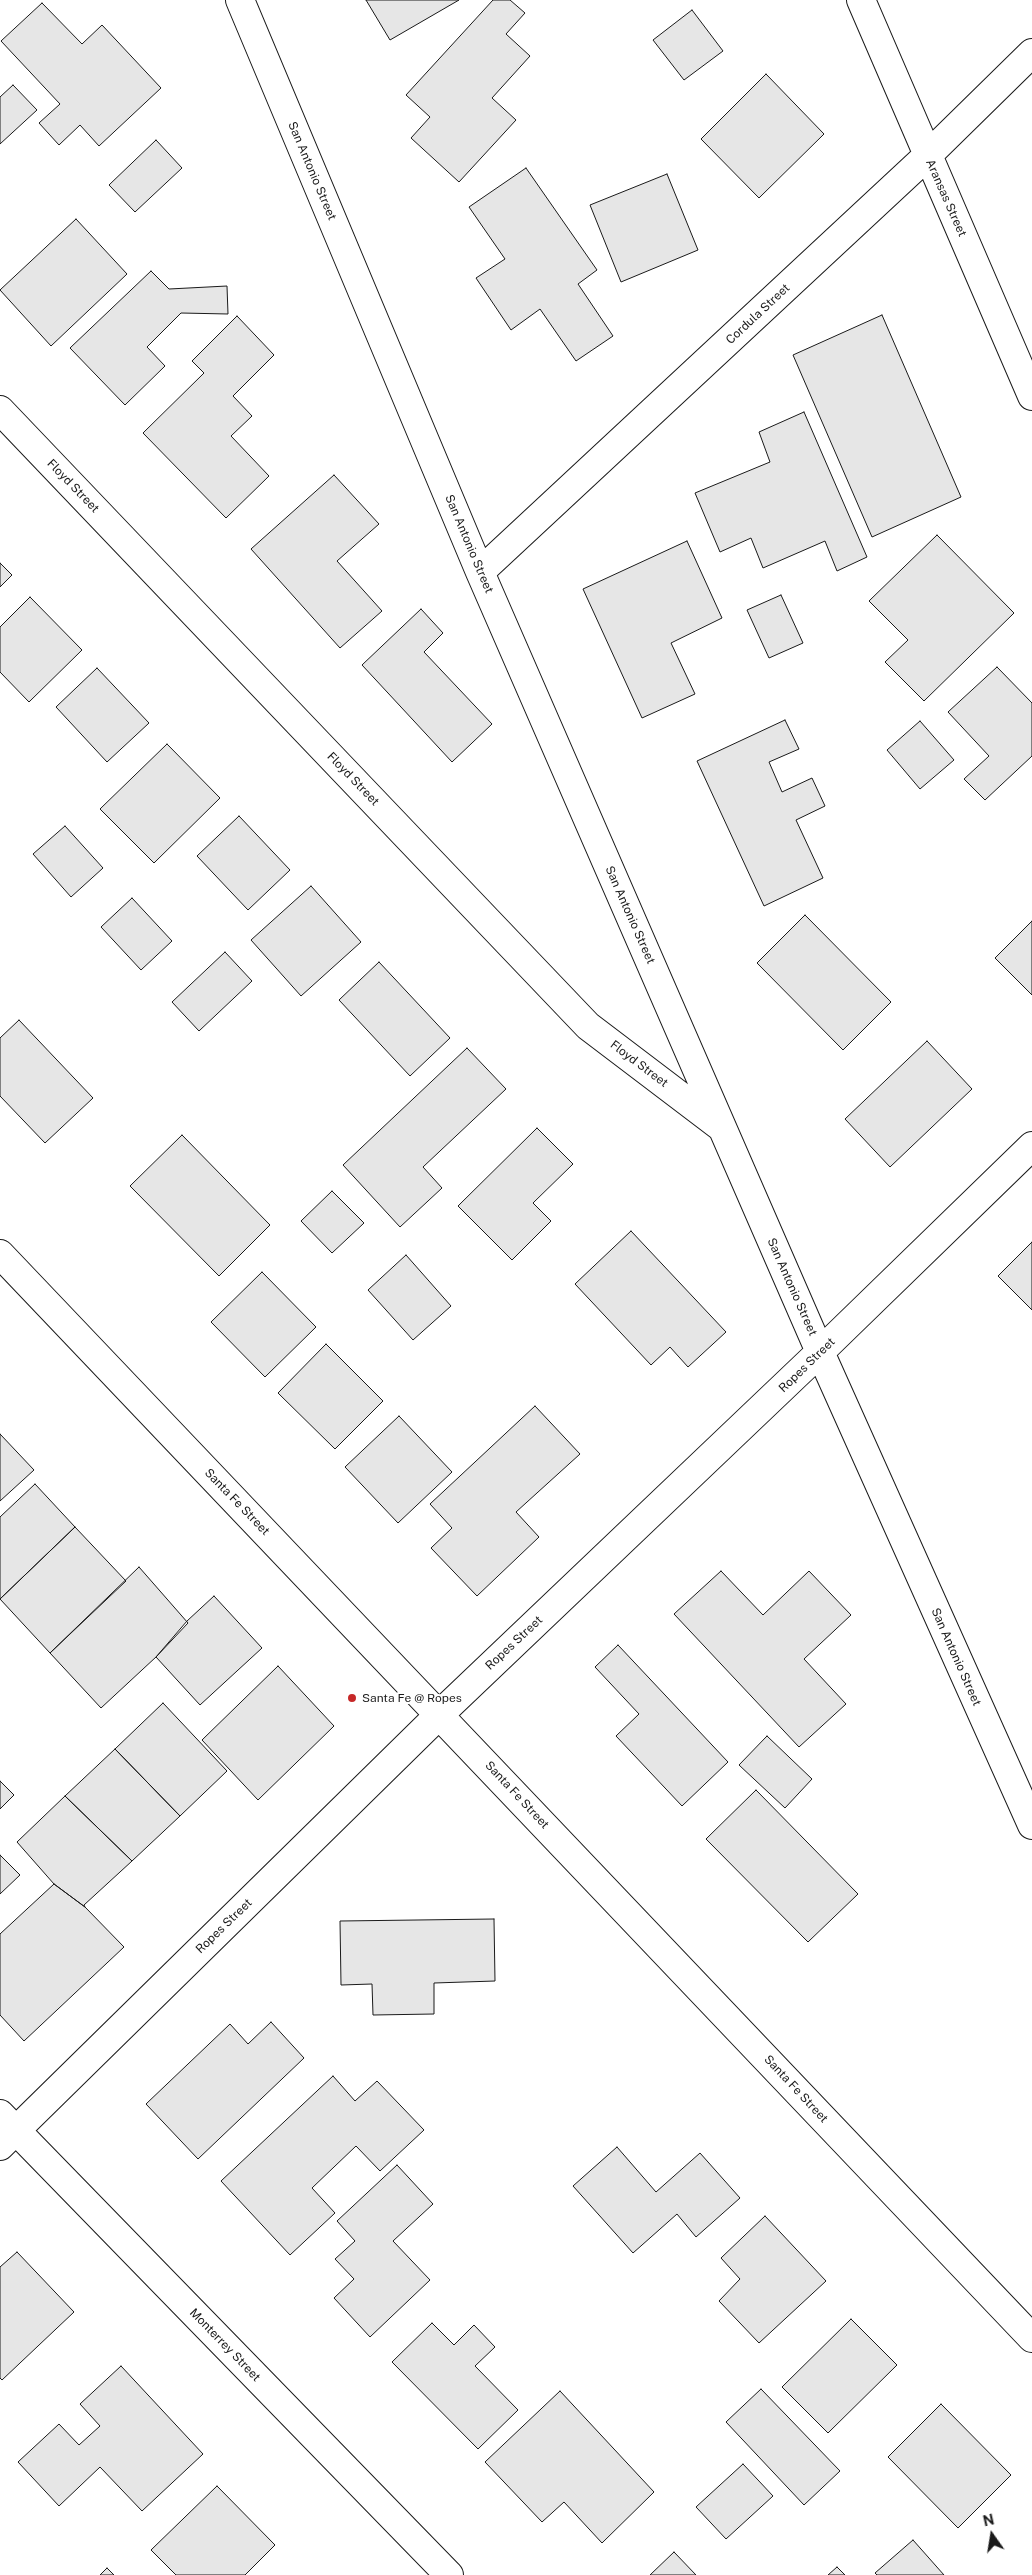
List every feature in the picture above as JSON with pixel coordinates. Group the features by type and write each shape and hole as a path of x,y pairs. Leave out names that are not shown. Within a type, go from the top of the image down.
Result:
{"street":[{"name":"San Antonio Street","path":"240,0 480,572 820,1352 1032,1825"},
{"name":"Aransas Street","path":"861,0 1032,396"},
{"name":"Cordula Street","path":"480,572 927,156 1032,53"},
{"name":"Floyd Street","path":"0,410 588,1026 723,1128"},
{"name":"Ropes Street","path":"5,2130 820,1352 1032,1146"},
{"name":"Santa Fe Street","path":"0,1254 1032,2338"},
{"name":"Monterrey Street","path":"5,2130 449,2575"}],"building":[{"path":"366,0 459,0 390,40"},
{"path":"493,0 510,0 525,13 506,34 530,56 492,98 516,120 459,182 411,138 430,117 406,95"},
{"path":"42,3 82,44 102,25 161,88 99,146 80,125 59,145 39,123 60,104 1,41"},
{"path":"692,10 723,51 684,80 653,40"},
{"path":"766,74 824,134 759,198 701,139"},
{"path":"13,85 37,110 0,144 0,97"},
{"path":"156,140 182,168 135,212 109,185"},
{"path":"526,168 597,270 578,284 613,336 576,361 540,309 511,330 476,278 505,259 469,207"},
{"path":"667,174 698,250 621,282 590,205"},
{"path":"76,219 127,274 51,346 0,290"},
{"path":"151,271 169,289 227,286 228,314 181,313 147,347 165,366 125,405 70,348"},
{"path":"882,315 961,497 872,537 793,355"},
{"path":"237,316 274,355 233,396 252,416 231,436 269,476 226,518 143,433 204,373 192,361"},
{"path":"804,412 867,557 837,571 825,541 763,568 751,538 720,552 695,493 770,462 759,432"},
{"path":"334,475 379,524 337,561 382,611 340,648 251,549"},
{"path":"937,535 1014,613 924,701 885,662 908,640 869,601"},
{"path":"687,541 722,618 671,643 695,694 642,718 583,589"},
{"path":"0,563 12,575 0,587"},
{"path":"781,595 803,643 769,658 747,610"},
{"path":"30,597 82,650 29,702 0,672 0,627"},
{"path":"421,609 443,633 424,652 492,724 452,762 362,665"},
{"path":"997,667 1032,703 1032,756 985,800 964,779 989,756 948,712"},
{"path":"97,668 149,723 107,762 56,707"},
{"path":"785,720 799,749 769,762 782,792 812,778 825,806 796,820 823,878 764,906 697,761"},
{"path":"920,721 954,760 920,789 887,750"},
{"path":"167,744 220,798 154,863 100,809"},
{"path":"239,816 290,870 248,910 197,856"},
{"path":"65,826 103,868 71,897 33,854"},
{"path":"311,886 361,942 301,996 251,940"},
{"path":"132,898 172,941 141,970 101,927"},
{"path":"805,915 891,1002 843,1050 757,963"},
{"path":"1032,921 1032,995 995,958"},
{"path":"225,952 252,981 199,1031 172,1002"},
{"path":"379,962 450,1038 410,1076 339,1000"},
{"path":"19,1020 93,1098 45,1143 0,1096 0,1038"},
{"path":"927,1041 972,1089 890,1167 845,1119"},
{"path":"467,1048 506,1089 423,1167 442,1188 400,1227 343,1165"},
{"path":"537,1128 573,1164 533,1203 551,1221 512,1260 458,1206"},
{"path":"182,1135 270,1225 219,1276 130,1186"},
{"path":"332,1191 364,1223 332,1253 301,1221"},
{"path":"631,1231 726,1332 688,1367 670,1347 651,1365 575,1284"},
{"path":"1032,1242 1032,1310 998,1276"},
{"path":"406,1255 451,1306 413,1340 368,1290"},
{"path":"262,1272 316,1327 265,1377 211,1322"},
{"path":"326,1344 383,1401 335,1449 278,1393"},
{"path":"535,1406 580,1454 516,1512 539,1537 477,1596 431,1548 452,1528 430,1504"},
{"path":"399,1416 452,1472 398,1523 345,1467"},
{"path":"0,1434 34,1470 0,1501"},
{"path":"35,1484 75,1527 0,1599 0,1517"},
{"path":"75,1527 126,1581 50,1653 0,1599"},
{"path":"139,1567 188,1623 156,1657 101,1708 50,1653"},
{"path":"721,1571 763,1615 809,1571 851,1615 804,1659 846,1704 799,1747 674,1614"},
{"path":"214,1596 262,1648 200,1705 156,1657 187,1621"},
{"path":"618,1645 728,1762 682,1806 616,1736 639,1714 595,1667"},
{"path":"278,1666 334,1726 258,1800 202,1740"},
{"path":"163,1703 227,1771 180,1816 115,1749"},
{"path":"767,1736 812,1779 785,1808 739,1765"},
{"path":"115,1749 180,1816 132,1861 65,1796"},
{"path":"0,1781 14,1795 0,1809"},
{"path":"756,1790 858,1894 808,1942 706,1839"},
{"path":"65,1796 132,1861 84,1905 85,1907 54,1884 17,1842"},
{"path":"0,1855 20,1875 0,1894"},
{"path":"54,1884 85,1907 124,1947 24,2041 0,2015 0,1934"},
{"path":"494,1919 495,1981 434,1983 434,2014 373,2015 372,1984 341,1985 340,1921"},
{"path":"271,2022 304,2058 198,2159 146,2104 230,2024 248,2044"},
{"path":"333,2076 355,2101 377,2081 424,2130 380,2171 356,2146 312,2188 335,2213 290,2255 221,2181"},
{"path":"617,2147 656,2192 700,2153 740,2198 696,2237 677,2214 633,2253 573,2186"},
{"path":"397,2165 433,2204 393,2241 430,2280 370,2337 334,2298 354,2279 335,2259 355,2241 337,2221"},
{"path":"765,2216 826,2281 759,2343 719,2301 740,2279 721,2258"},
{"path":"17,2252 74,2312 2,2380 0,2378 0,2267"},
{"path":"851,2319 897,2365 828,2433 782,2387"},
{"path":"432,2323 454,2345 474,2325 495,2347 475,2366 518,2410 478,2449 392,2362"},
{"path":"121,2366 203,2454 142,2511 100,2467 59,2506 18,2462 59,2424 79,2445 100,2426 80,2404"},
{"path":"761,2389 840,2471 804,2505 726,2422"},
{"path":"560,2391 654,2492 602,2543 564,2502 542,2522 485,2462"},
{"path":"941,2404 1011,2475 958,2528 888,2457"},
{"path":"743,2464 773,2496 726,2539 696,2507"},
{"path":"217,2486 275,2545 245,2575 176,2575 151,2550"},
{"path":"913,2540 944,2575 877,2575 875,2573"},
{"path":"674,2552 696,2575 650,2575"},
{"path":"837,2567 845,2575 828,2575"},
{"path":"107,2568 114,2575 100,2575"}],"place":[{"name":"Santa Fe @ Ropes","path":"352,1698"}]}
